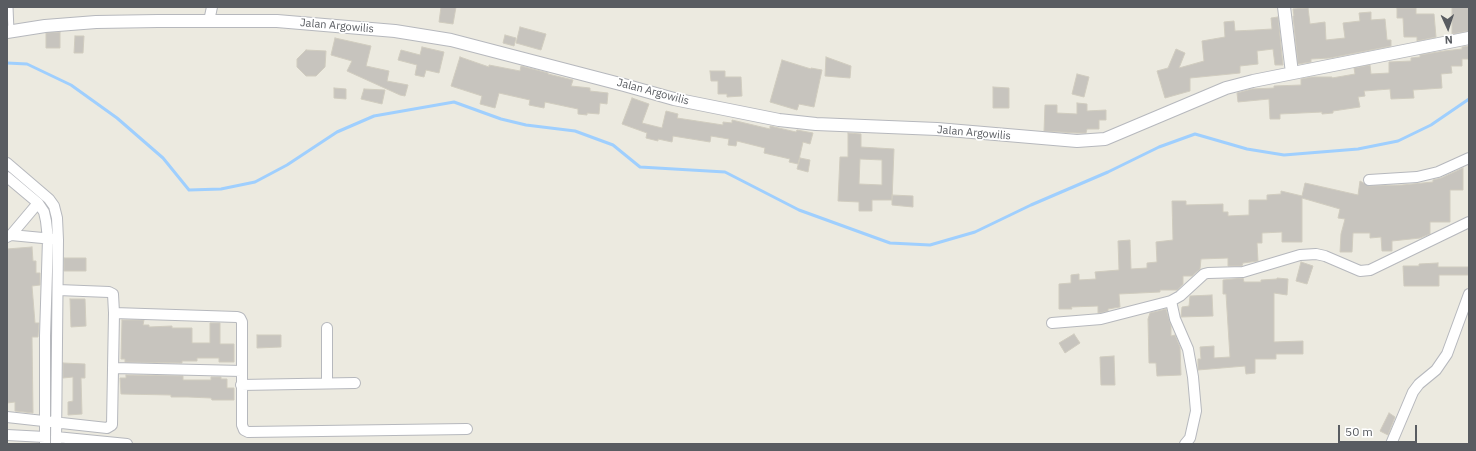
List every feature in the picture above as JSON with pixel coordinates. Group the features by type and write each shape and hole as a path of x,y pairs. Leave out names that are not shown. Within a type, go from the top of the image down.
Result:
{"street":[{"path":"208,21 212,7"},
{"path":"1284,9 1292,74"},
{"name":"Jalan Argowilis","path":"9,31 45,26 96,22 208,21 285,21 395,31 451,40 674,99 780,120 816,124 937,129 1077,141 1105,139 1226,88 1469,38"},
{"path":"1369,180 1417,177 1438,172 1469,158"},
{"path":"7,163 50,199 54,206 57,218 57,336 50,441"},
{"path":"7,177 38,203 44,212 46,221 48,239 45,336 51,422"},
{"path":"9,236 38,203"},
{"path":"1052,323 1101,319 1171,301 1180,296 1204,274 1243,272 1300,255 1316,254 1325,256 1360,271 1370,270 1469,222"},
{"path":"9,236 58,240"},
{"path":"7,417 107,428 112,425 114,314 112,293 58,290"},
{"path":"1390,444 1413,392 1419,384 1436,370 1447,354 1469,294"},
{"path":"1171,301 1175,319 1188,349 1193,377 1196,411 1190,438 1185,444"},
{"path":"114,314 240,318 242,322 242,425 244,430 253,433 467,429"},
{"path":"327,328 327,383"},
{"path":"45,336 57,336"},
{"path":"114,368 242,371"},
{"path":"242,385 356,383"},
{"path":"7,434 50,441 127,444"}],"lane":[{"path":"9,31 10,7"}],"building":[{"path":"441,7 456,7 453,24 439,22"},
{"path":"1452,7 1469,7 1469,31 1452,34"},
{"path":"1308,8 1310,24 1325,22 1326,40 1345,38 1343,23 1360,21 1359,13 1371,12 1371,20 1385,19 1387,40 1391,40 1391,46 1330,58 1311,59 1311,62 1298,64 1293,9"},
{"path":"1397,8 1416,8 1416,14 1434,14 1436,37 1417,41 1417,37 1404,37 1403,18 1397,18"},
{"path":"1278,17 1283,65 1275,65 1273,49 1257,51 1258,64 1240,66 1240,73 1190,78 1190,91 1165,98 1157,71 1168,68 1176,49 1185,53 1179,68 1204,61 1202,41 1225,37 1224,22 1234,21 1235,31 1272,29 1271,18"},
{"path":"520,27 546,34 541,50 516,43"},
{"path":"60,32 60,48 46,48 46,33"},
{"path":"505,35 516,38 514,46 503,43"},
{"path":"75,36 84,36 83,53 74,53"},
{"path":"335,38 371,46 366,66 389,71 387,81 408,85 405,96 347,71 352,61 331,55"},
{"path":"1469,46 1469,59 1462,59 1462,66 1451,66 1452,73 1441,74 1442,88 1413,90 1414,98 1391,99 1390,89 1364,91 1365,96 1358,97 1360,107 1322,114 1322,112 1280,114 1280,119 1270,119 1269,99 1238,102 1237,93 1252,89 1274,88 1274,86 1301,85 1301,79 1312,77 1332,78 1355,74 1354,68 1370,65 1371,74 1389,73 1389,62 1411,61 1411,58 1420,57 1420,55 1462,49 1462,47"},
{"path":"422,47 444,52 439,73 426,70 424,77 415,75 417,65 398,60 401,50 420,55"},
{"path":"306,50 326,51 325,67 316,76 306,76 297,67 297,59"},
{"path":"460,57 489,67 489,65 520,71 521,66 573,80 571,86 590,88 590,91 608,93 607,104 600,103 599,114 587,113 587,115 578,114 578,109 545,102 544,108 529,105 530,100 499,93 495,108 480,104 482,96 451,86"},
{"path":"826,57 851,66 850,78 825,76"},
{"path":"782,60 811,69 822,70 814,107 799,104 797,110 770,102"},
{"path":"710,71 725,71 725,77 741,77 742,96 727,97 727,94 718,94 718,81 711,81"},
{"path":"1077,74 1089,77 1084,97 1072,94"},
{"path":"993,87 1009,88 1009,108 993,108"},
{"path":"334,88 346,89 346,99 334,98"},
{"path":"364,89 385,90 382,104 361,99"},
{"path":"632,98 649,104 642,123 662,128 666,111 678,114 677,118 723,125 723,122 732,123 732,120 770,129 770,126 796,132 797,130 813,133 810,144 803,142 798,164 789,162 790,159 764,153 765,148 737,141 736,146 728,145 729,139 711,136 710,142 673,136 672,142 658,139 658,141 646,138 647,133 622,124"},
{"path":"1077,103 1087,104 1087,111 1106,110 1106,120 1099,120 1099,129 1087,129 1086,133 1044,131 1045,105 1057,105 1057,113 1077,114"},
{"path":"848,133 861,134 861,147 894,149 892,200 872,200 872,211 859,211 859,202 838,201 840,157 848,157","holes":["860,159 882,160 882,185 859,184"]},
{"path":"800,158 810,160 808,172 797,169"},
{"path":"1463,168 1463,190 1450,190 1450,222 1430,222 1430,234 1420,238 1392,241 1392,251 1382,251 1381,237 1370,238 1370,233 1353,233 1352,252 1340,252 1341,234 1345,219 1338,218 1340,209 1302,198 1302,242 1282,242 1282,232 1262,233 1262,243 1257,243 1258,261 1243,263 1242,266 1228,266 1228,258 1201,259 1200,269 1192,276 1183,276 1183,284 1177,290 1119,294 1120,307 1108,309 1108,311 1100,313 1098,313 1098,306 1059,309 1059,284 1071,283 1071,275 1079,274 1079,280 1096,279 1095,272 1119,270 1118,241 1130,240 1131,269 1147,268 1147,263 1157,262 1156,242 1173,240 1172,201 1186,201 1186,205 1223,204 1223,212 1228,212 1228,216 1249,215 1249,200 1267,200 1267,195 1281,194 1281,191 1302,196 1305,183 1358,195 1360,181 1369,186 1433,182 1433,180"},
{"path":"892,195 913,196 913,207 892,205"},
{"path":"32,247 33,261 36,261 36,273 40,273 40,285 32,286 35,323 39,323 38,337 32,337 33,413 15,411 15,402 7,403 7,249"},
{"path":"64,258 86,258 86,271 64,271"},
{"path":"1301,262 1313,266 1307,284 1296,281"},
{"path":"1438,263 1438,267 1469,267 1469,275 1439,275 1439,286 1404,286 1403,266 1419,266 1419,264"},
{"path":"1243,278 1244,282 1261,282 1261,280 1277,278 1288,279 1287,295 1274,293 1274,342 1303,341 1303,354 1276,354 1276,359 1255,359 1255,373 1246,374 1245,366 1198,370 1198,359 1201,359 1200,347 1214,346 1214,358 1230,357 1226,294 1223,294 1223,280"},
{"path":"1212,295 1213,316 1181,317 1182,307 1189,306 1190,296"},
{"path":"70,299 85,299 86,326 71,327"},
{"path":"1166,309 1171,326 1171,336 1175,335 1180,347 1181,375 1157,376 1156,363 1149,363 1148,319 1150,313"},
{"path":"122,320 144,320 143,325 149,325 149,327 172,326 172,328 192,328 192,343 210,343 210,323 220,323 220,344 234,344 234,362 219,362 219,358 197,358 197,361 182,361 182,363 125,362 125,359 121,359"},
{"path":"1074,334 1080,343 1065,353 1059,343"},
{"path":"257,335 281,335 281,347 257,348"},
{"path":"1114,356 1115,385 1101,385 1100,357"},
{"path":"63,363 85,364 85,378 81,378 82,414 68,415 68,402 73,401 73,377 63,378"},
{"path":"126,375 183,376 183,380 211,380 211,377 221,377 221,379 227,379 227,388 234,388 234,400 171,397 171,395 121,394 120,378 126,378"},
{"path":"1389,413 1395,417 1388,435 1380,431"}],"waterway":[{"path":"7,63 27,64 71,85 117,118 163,158 189,190 221,189 255,182 287,165 337,132 374,116 454,102 501,119 526,125 575,131 613,145 640,167 725,172 799,210 890,243 930,245 975,232 1031,205 1108,172 1159,147 1195,134 1247,149 1284,155 1358,149 1398,141 1431,125 1469,99"}]}
